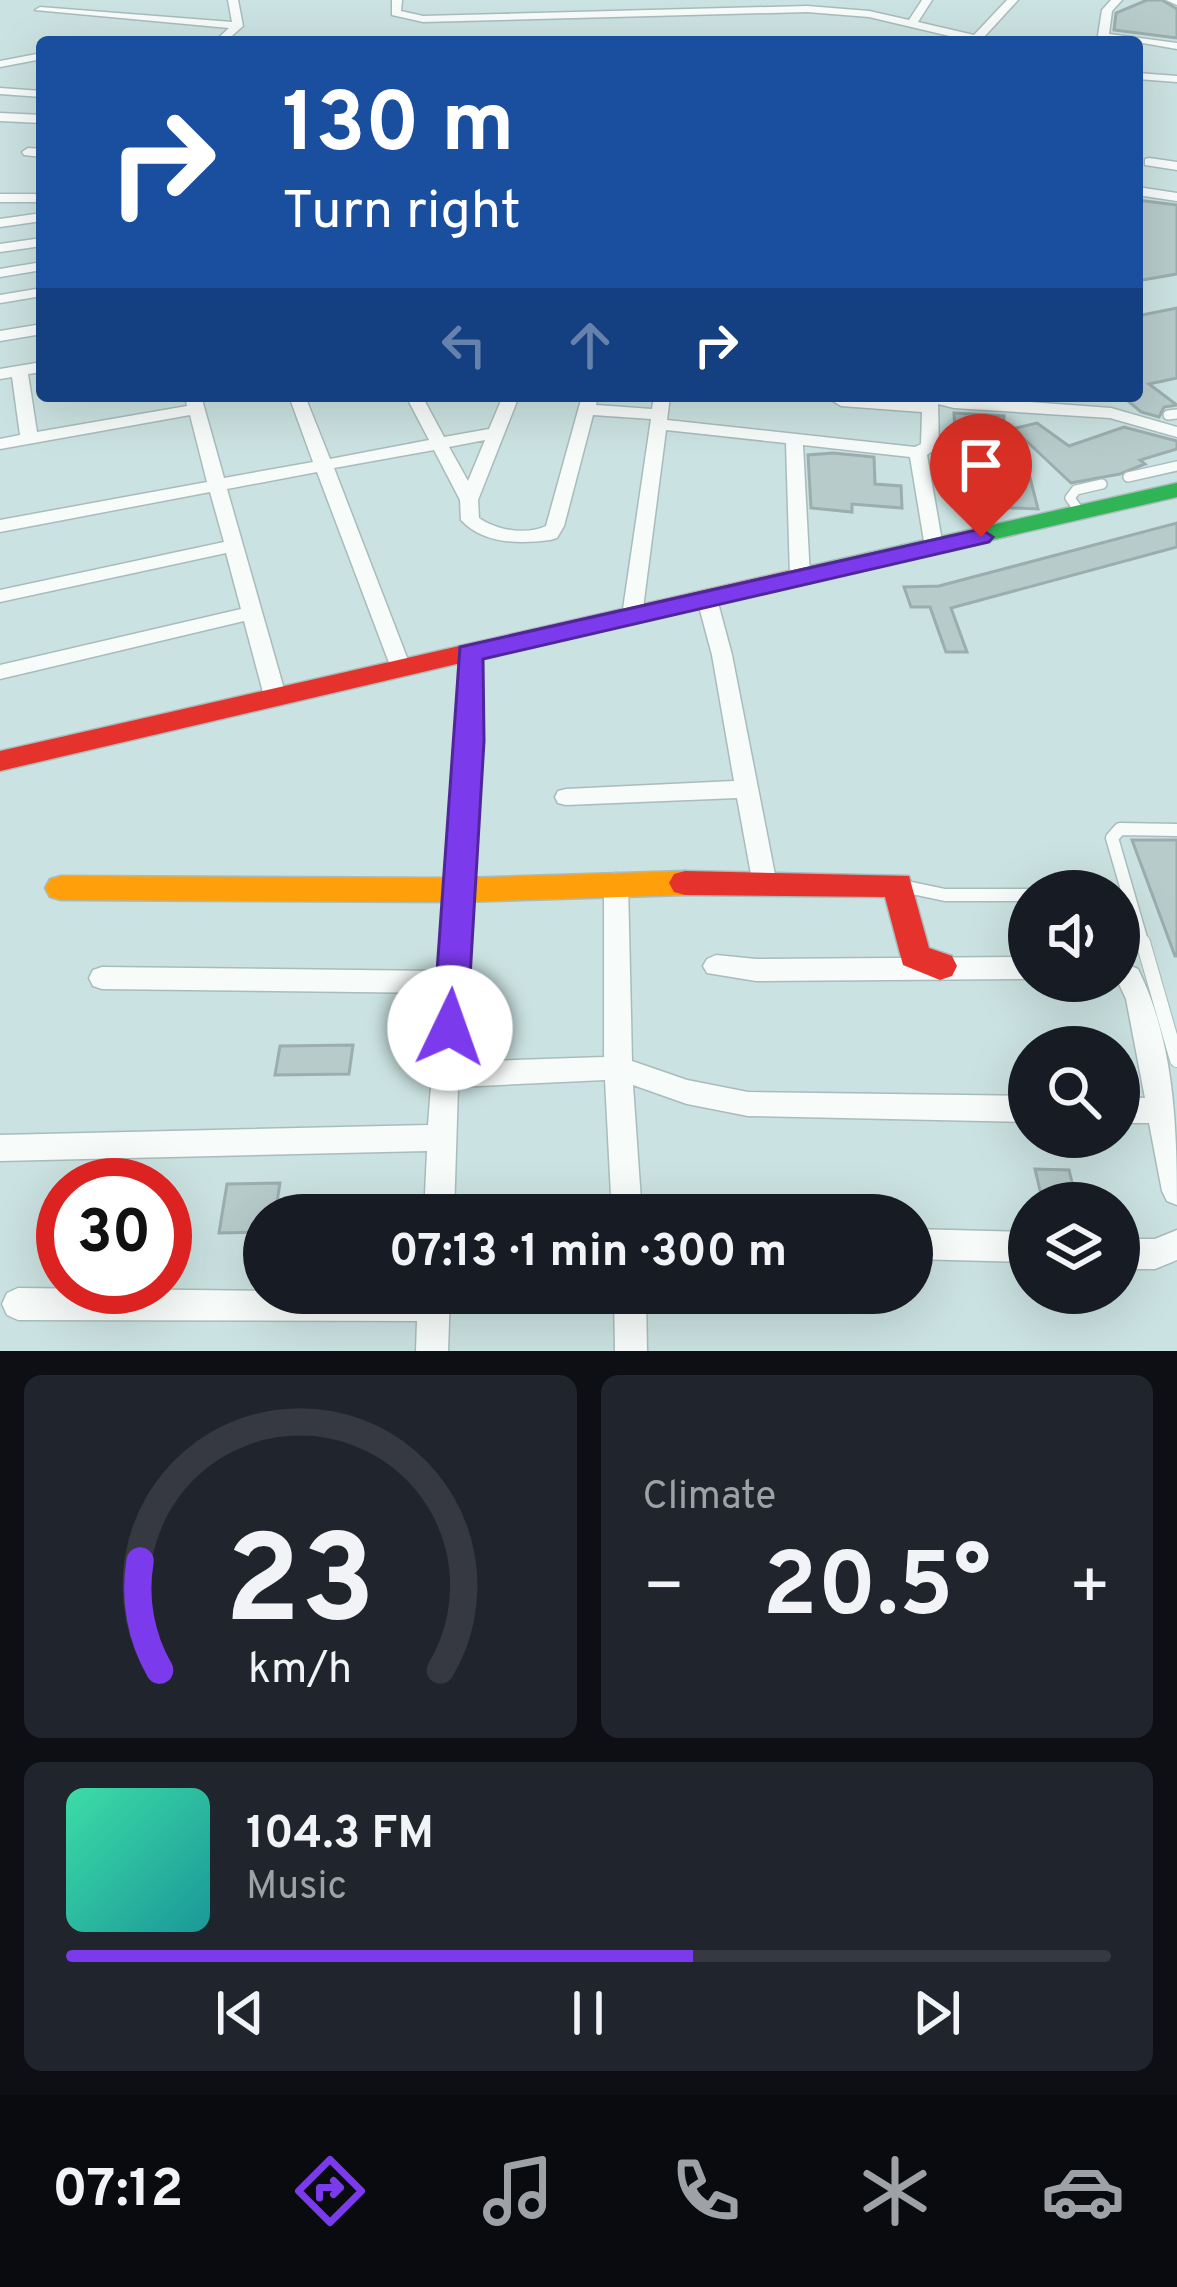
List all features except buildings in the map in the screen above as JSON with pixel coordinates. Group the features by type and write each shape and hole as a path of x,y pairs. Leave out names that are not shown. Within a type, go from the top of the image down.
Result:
{"street":[{"path":"232,0 238,26"},
{"path":"397,0 396,14 423,19 676,14 809,5 964,36"},
{"path":"673,0 676,14"},
{"path":"912,23 927,0"},
{"path":"979,36 1013,0"},
{"path":"1103,36 1107,10 1118,0"},
{"path":"40,10 238,26"},
{"path":"226,36 238,26"},
{"path":"1143,43 1177,46"},
{"path":"0,64 36,57"},
{"path":"1143,76 1177,79"},
{"path":"0,92 36,94"},
{"path":"0,117 36,119"},
{"path":"1149,162 1177,166"},
{"path":"1143,192 1177,197"},
{"path":"0,198 36,197"},
{"path":"22,220 36,200"},
{"path":"0,223 36,219"},
{"path":"0,248 36,243"},
{"path":"0,273 36,267"},
{"path":"0,299 36,293"},
{"path":"0,336 36,330"},
{"path":"9,372 29,439"},
{"path":"300,402 401,668"},
{"path":"417,402 470,500 476,528 524,536 550,534 589,403 660,411 794,440 918,453 930,446 930,402"},
{"path":"470,500 507,402"},
{"path":"945,402 1174,420"},
{"path":"0,444 195,403 275,696"},
{"path":"632,616 660,411"},
{"path":"0,526 494,433"},
{"path":"794,440 800,577"},
{"path":"918,453 934,547"},
{"path":"2,767 275,696 1177,490"},
{"path":"0,596 232,545"},
{"path":"707,599 765,885"},
{"path":"0,672 250,614"},
{"path":"439,1194 439,1138 448,1075 470,741 469,653"},
{"path":"566,796 746,789"},
{"path":"616,882 618,1068 626,1194"},
{"path":"61,888 460,890 616,882 898,885 915,956 940,966"},
{"path":"716,966 755,970 1008,968"},
{"path":"102,978 452,982"},
{"path":"1140,1002 1177,1191"},
{"path":"448,1075 618,1068 687,1092 748,1104 1008,1109"},
{"path":"1140,1111 1159,1111"},
{"path":"0,1148 439,1138"},
{"path":"1140,1254 1155,1254 1177,1244"},
{"path":"933,1245 1008,1246"},
{"path":"18,1304 243,1301"},
{"path":"432,1351 433,1314"},
{"path":"630,1314 631,1351"}],"lane":[{"path":"1128,477 1177,466"},
{"path":"1082,514 1070,498 1076,490 1102,484"},
{"path":"1177,830 1120,829 1112,838 1177,1060"},
{"path":"898,885 945,895 1008,896"}],"traffic: fast":[{"path":"806,575 1177,490"}],"traffic: slow":[{"path":"61,888 460,890 685,883"}],"traffic: jam":[{"path":"0,761 806,575"},
{"path":"685,883 898,885 915,956 940,966"}],"route":[{"path":"450,1028 470,741 469,653 981,537"}]}
